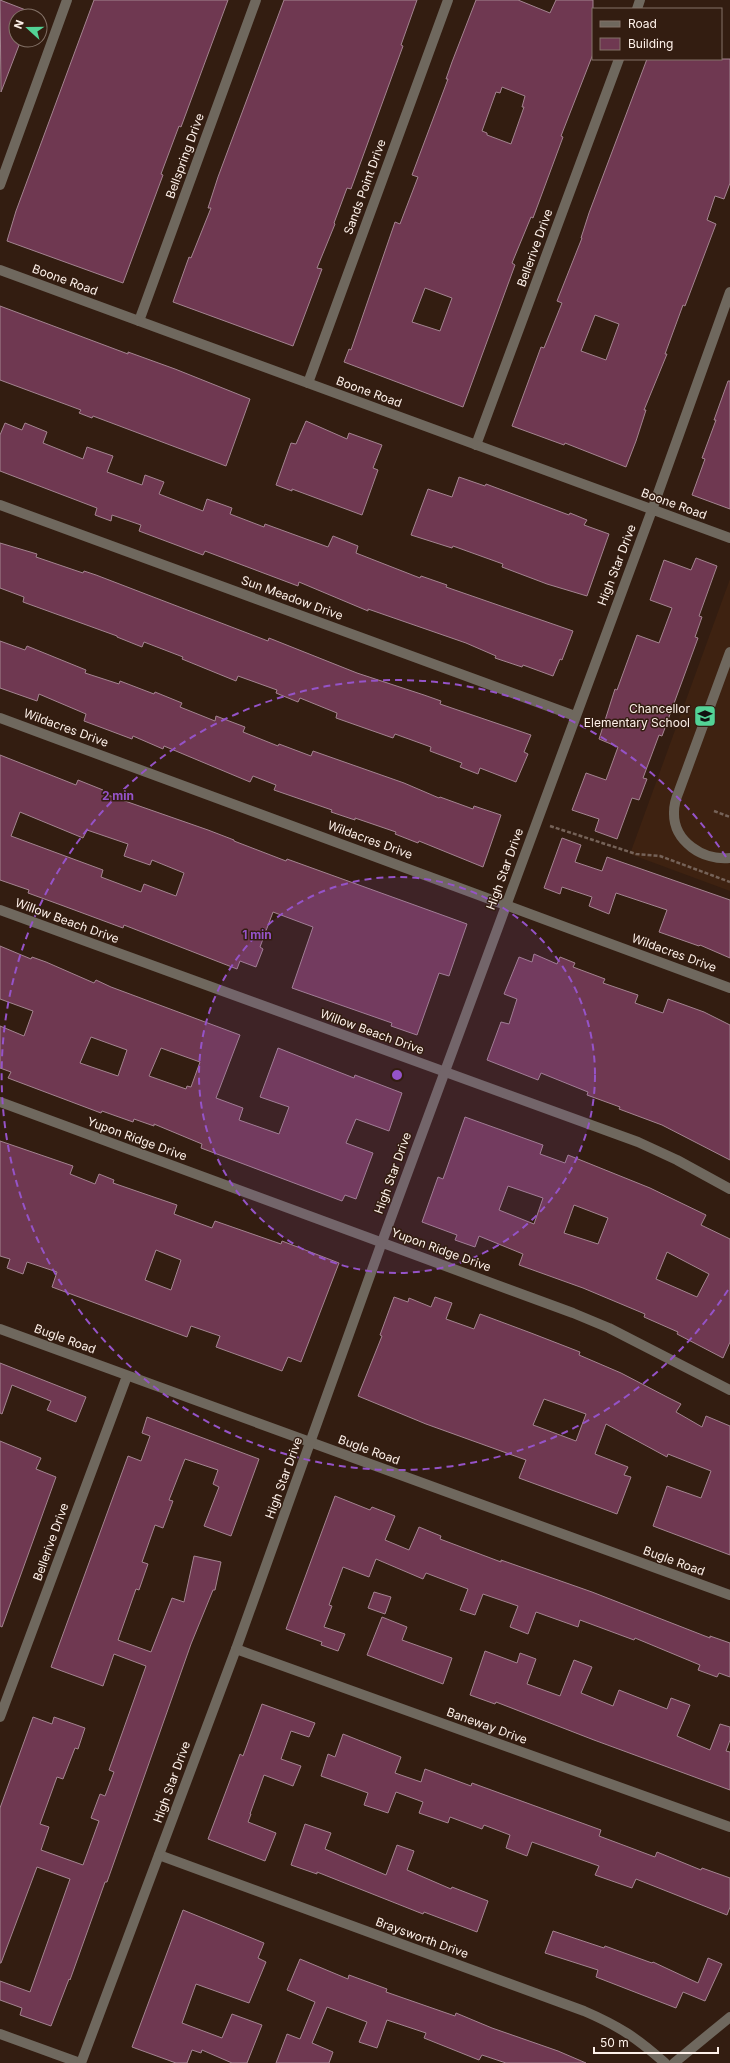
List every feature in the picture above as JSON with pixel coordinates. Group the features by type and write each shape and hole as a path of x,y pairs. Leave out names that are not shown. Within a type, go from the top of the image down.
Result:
{"street":[{"path":"0,185 67,0"},
{"name":"Bellspring Drive","path":"139,321 256,0"},
{"name":"Sands Point Drive","path":"308,384 448,0"},
{"name":"Bellerive Drive","path":"476,445 619,60"},
{"name":"Boone Road","path":"0,270 730,538"},
{"name":"High Star Drive","path":"80,2063 236,1649 382,1242 652,510 730,292"},
{"name":"Sun Meadow Drive","path":"0,505 575,716"},
{"path":"730,652 679,791 674,812 678,831 692,848 722,859 730,858"},
{"name":"Wildacres Drive","path":"0,718 730,988"},
{"name":"Willow Beach Drive","path":"0,910 638,1142 677,1160 730,1188"},
{"name":"Yupon Ridge Drive","path":"0,1102 382,1242 609,1328 730,1390"},
{"name":"Bugle Road","path":"0,1328 126,1376 730,1595"},
{"name":"Bellerive Drive","path":"0,1718 126,1376"},
{"name":"Baneway Drive","path":"236,1649 730,1827"},
{"name":"Braysworth Drive","path":"159,1855 584,2011 616,2026 639,2040 665,2063"},
{"path":"674,2063 730,2017"},
{"path":"0,2034 80,2063"}],"path":[{"path":"714,811 730,817"},
{"path":"536,822 636,854 660,856 730,882"}],"shaded area":[{"name":"Chancellor Elementary School","path":"730,579 730,891 630,854"}],"building":[{"path":"0,0 21,8 8,8 8,48 18,48 1,92"},
{"path":"94,0 228,0 181,127 179,126 161,174 163,175 123,283 7,241 16,211"},
{"path":"284,0 417,0 401,45 403,46 351,189 347,188 334,223 335,224 317,268 322,269 293,346 173,302 189,257 191,258 211,208 208,208 218,177"},
{"path":"476,0 518,0 550,13 556,0 593,0 592,57 561,136 563,137 533,218 531,217 512,263 515,265 463,407 344,362 349,349 351,350 395,222 400,224 418,177 412,175 448,79 446,79","holes":["502,87 525,96 522,107 524,107 511,144 487,135 487,133 482,131 496,92 500,93","425,288 452,298 440,331 412,322"]},
{"path":"730,59 730,183 724,199 715,196 707,220 716,224 685,306 683,305 665,354 667,354 644,410 646,410 626,467 565,443 564,445 512,426 541,347 544,348 562,303 557,301 647,60","holes":["595,315 619,324 606,360 581,351"]},
{"path":"0,306 128,354 128,352 175,369 250,399 226,466 93,416 92,418 79,413 81,410 0,380"},
{"path":"728,381 730,381 730,509 692,495 705,459 702,458 716,420 714,420"},
{"path":"306,421 347,439 349,433 382,445 373,468 378,470 362,515 292,489 292,491 276,485 291,443 296,444"},
{"path":"5,423 22,430 25,423 47,432 43,443 83,459 87,447 113,456 107,472 142,485 145,475 164,482 159,494 203,511 207,499 232,508 230,514 264,527 265,524 328,547 333,536 358,546 356,553 420,578 421,576 447,585 446,587 573,631 562,660 560,659 553,676 523,665 522,667 495,658 496,656 466,643 368,609 368,611 299,582 298,586 205,551 203,555 139,531 141,525 112,515 111,521 95,515 97,508 0,471 0,435"},
{"path":"459,477 485,486 486,484 569,515 570,513 587,520 584,525 609,534 587,596 547,584 502,567 503,564 453,546 452,548 411,535 428,489 452,497"},
{"path":"0,543 37,554 36,557 83,573 84,571 96,575 268,641 269,638 357,673 441,701 440,704 531,735 524,752 528,754 516,782 480,768 478,774 460,767 462,763 430,751 431,747 395,734 393,738 336,718 337,713 300,698 298,702 276,693 277,690 238,676 236,681 182,659 183,657 144,642 142,647 117,636 23,602 24,597 0,588"},
{"path":"696,558 717,566 699,616 702,617 695,637 698,638 662,736 659,735 643,778 647,779 639,800 632,798 617,839 595,831 599,819 572,810 586,773 606,780 618,747 599,739 615,689 617,690 637,635 659,643 672,608 650,600 664,560 691,570"},
{"path":"0,641 25,650 27,646 86,670 85,673 119,684 120,681 154,694 155,692 182,703 180,707 215,721 216,716 245,727 243,732 278,746 279,744 311,756 313,751 404,783 439,798 440,797 473,809 474,806 501,815 483,867 419,841 418,843 395,834 396,832 355,818 355,820 331,812 332,810 274,790 276,785 253,776 250,782 164,746 163,749 133,736 132,739 84,721 86,714 39,694 37,701 0,688"},
{"path":"0,755 76,785 78,780 103,790 102,793 208,830 286,861 287,859 467,924 449,976 439,973 417,1035 391,1026 392,1023 292,988 313,927 273,912 260,947 263,949 256,967 240,961 237,969 124,925 123,928 28,893 29,890 0,880","holes":["20,812 83,838 87,830 128,844 124,856 150,865 152,860 184,873 176,896 144,884 141,892 101,877 103,870 11,836"]},
{"path":"562,838 581,845 575,862 602,871 607,857 730,900 730,958 700,945 699,946 659,932 667,910 616,893 609,914 589,906 592,897 562,887 560,894 544,888"},
{"path":"0,946 31,959 32,957 46,962 94,983 96,980 240,1035 216,1098 243,1108 239,1120 279,1134 289,1107 260,1097 278,1048 354,1078 355,1075 402,1093 389,1131 356,1119 346,1143 373,1153 356,1199 345,1195 342,1201 201,1148 202,1144 154,1124 154,1126 134,1119 133,1122 102,1111 101,1113 8,1078 11,1072 0,1068 0,1026 24,1036 33,1011 0,999","holes":["91,1037 127,1050 118,1076 80,1063","161,1048 200,1062 191,1087 187,1086 186,1089 149,1076"]},
{"path":"534,954 557,964 560,957 575,963 573,967 605,979 603,983 638,995 635,1003 663,1013 668,999 704,1012 730,1025 730,1160 662,1125 587,1095 588,1092 541,1073 538,1080 487,1060 501,1022 509,1024 517,999 504,994 519,957 532,962"},
{"path":"465,1117 543,1145 540,1154 565,1163 568,1155 650,1188 706,1215 701,1225 730,1239 730,1342 723,1358 677,1334 678,1332 644,1317 645,1314 583,1288 519,1265 523,1254 479,1236 475,1247 455,1240 457,1235 422,1222 438,1177 443,1179","holes":["508,1186 543,1198 534,1224 499,1210","574,1205 608,1218 598,1244 564,1233","667,1252 709,1274 697,1297 656,1279"]},
{"path":"0,1141 73,1166 70,1174 95,1184 99,1174 114,1180 113,1183 177,1205 174,1214 212,1228 215,1221 281,1244 282,1241 339,1263 301,1362 288,1357 282,1371 216,1347 220,1336 191,1326 187,1337 52,1287 57,1272 27,1262 23,1274 7,1268 10,1259 0,1256","holes":["156,1250 181,1260 171,1290 145,1280"]},
{"path":"394,1297 408,1302 409,1298 431,1307 435,1297 452,1303 446,1319 474,1329 480,1314 531,1333 580,1352 579,1355 621,1373 681,1404 676,1412 702,1427 706,1416 730,1426 730,1555 653,1526 667,1486 701,1498 711,1471 668,1454 667,1457 606,1424 595,1454 628,1467 624,1475 631,1477 617,1514 519,1478 526,1460 426,1424 358,1396 382,1336 380,1335","holes":["544,1399 586,1414 576,1441 533,1425"]},
{"path":"0,1363 86,1397 76,1422 47,1410 51,1401 12,1385 2,1414 0,1413"},
{"path":"147,1417 259,1459 231,1536 204,1526 219,1487 213,1484 218,1470 185,1459 169,1500 173,1501 163,1528 155,1525 142,1562 148,1564 139,1590 136,1589 118,1640 151,1652 172,1598 184,1602 194,1556 221,1562 215,1590 213,1590 191,1644 107,1882 105,1882 70,1980 69,1979 51,2026 20,2015 22,2008 0,2000 0,1981 30,1992 70,1879 37,1867 0,1963 0,1808 33,1717 52,1724 54,1717 85,1728 78,1749 75,1748 63,1779 57,1777 40,1824 49,1827 41,1850 83,1865 99,1821 91,1818 100,1794 105,1796 114,1772 109,1770 146,1666 114,1654 103,1686 51,1667 128,1456 141,1461 150,1436 142,1433"},
{"path":"0,1441 41,1458 36,1469 56,1477 2,1627 0,1626"},
{"path":"335,1496 370,1510 372,1507 395,1516 385,1540 409,1550 419,1527 441,1536 440,1539 501,1562 501,1560 592,1592 710,1638 710,1636 730,1643 730,1677 719,1673 717,1677 698,1670 700,1665 635,1638 634,1640 580,1620 578,1627 536,1612 528,1634 510,1627 518,1606 483,1594 475,1615 460,1610 468,1589 426,1573 423,1579 376,1559 369,1577 343,1567 329,1605 332,1606 324,1627 345,1634 338,1651 321,1645 322,1642 286,1629"},
{"path":"374,1592 391,1597 385,1614 368,1608"},
{"path":"382,1617 407,1627 402,1640 452,1658 443,1684 367,1655"},
{"path":"485,1651 517,1663 520,1653 536,1659 527,1684 560,1696 574,1660 592,1667 581,1693 613,1706 619,1690 667,1709 671,1698 690,1705 677,1736 710,1750 720,1724 730,1727 730,1740 726,1751 730,1752 730,1790 496,1702 495,1704 470,1695"},
{"path":"262,1704 315,1723 309,1737 291,1731 281,1759 301,1766 293,1786 264,1775 248,1822 276,1833 265,1861 208,1839 240,1754 243,1756"},
{"path":"343,1734 401,1757 395,1773 421,1782 425,1769 471,1786 472,1783 601,1830 599,1836 655,1857 657,1852 701,1870 702,1868 730,1878 730,1907 727,1915 636,1879 632,1888 595,1875 599,1866 532,1842 527,1856 506,1848 510,1835 484,1825 482,1829 450,1817 448,1823 419,1813 423,1802 396,1792 388,1813 364,1805 368,1793 321,1776 328,1754 335,1757"},
{"path":"305,1824 331,1833 325,1849 386,1875 397,1845 414,1851 407,1870 451,1889 452,1887 488,1901 477,1932 424,1912 423,1914 317,1872 317,1874 291,1865"},
{"path":"183,1910 264,1943 258,1958 266,1962 249,2003 196,1984 182,2023 222,2038 232,2014 262,2025 247,2063 232,2063 202,2050 201,2053 192,2050 187,2063 176,2063 132,2047"},
{"path":"553,1931 604,1948 605,1946 652,1963 653,1962 698,1983 708,1958 722,1964 705,2001 683,1992 676,2008 596,1977 598,1970 545,1953"},
{"path":"300,1959 348,1979 349,1975 387,1989 386,1992 455,2016 456,2013 586,2063 506,2063 482,2055 479,2060 424,2038 426,2033 387,2020 377,2048 359,2042 367,2022 327,2007 312,2043 333,2052 329,2063 276,2063 287,2034 300,2039 315,2002 287,1990"}],"place":[{"name":"Chancellor Elementary School","path":"705,716"}]}
